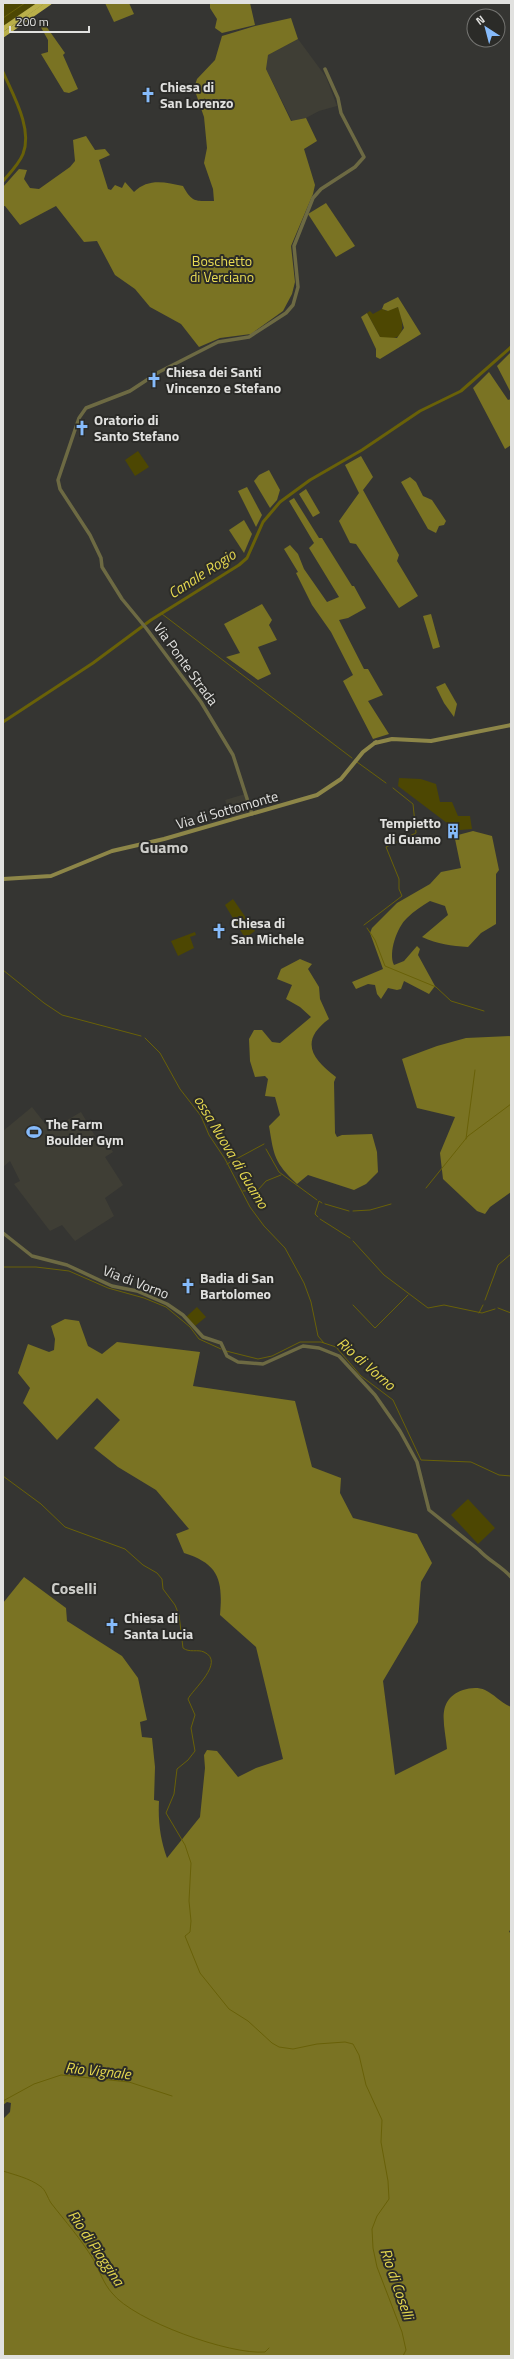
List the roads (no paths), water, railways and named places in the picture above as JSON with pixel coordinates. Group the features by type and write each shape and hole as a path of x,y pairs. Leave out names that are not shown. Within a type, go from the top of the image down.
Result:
{"highway":[{"path":"3,29 41,3"},
{"path":"3,34 49,3"}],"main road":[{"name":"Via di Sottomonte","path":"3,879 43,878 112,851 317,795 348,772 363,752 376,742 392,739 431,741 511,725"}],"street":[{"name":"Via Ponte Strada","path":"252,814 233,755 201,702 146,628 122,599 102,568 101,558 90,535 58,485 65,458 79,418 86,408 130,390 161,371 218,342 249,337 286,313 293,305 298,280 294,246 313,198 321,189 355,168 364,157 341,112 338,98 325,69"},
{"name":"Via di Vorno","path":"3,1233 32,1256 67,1265 112,1286 137,1291 167,1304 183,1315 203,1338 222,1345 225,1354 238,1362 263,1364 303,1346 319,1348 339,1356 375,1395 400,1431 417,1462 430,1510 486,1558 500,1565 511,1577"}],"waterway":[{"path":"3,18 25,3"},
{"path":"3,72 16,101 24,123 26,134 23,154 3,181"},
{"name":"Canale Rogio","path":"3,722 93,663 151,620 239,565 247,558 263,522 280,502 310,480 362,450 420,411 461,391 511,347"},
{"path":"162,614 352,758"},
{"path":"357,762 386,783"},
{"path":"364,925 402,896 399,889 399,879 386,847 416,833 413,804 393,788"},
{"path":"367,928 375,940 385,966 436,987 451,1001 484,1011"},
{"path":"3,970 44,1003 62,1015 141,1036"},
{"name":"ossa Nuova di Guamo","path":"145,1038 160,1053 180,1089 201,1116 209,1135 225,1159 250,1207 264,1226 285,1248 304,1283 311,1302 318,1336 324,1343"},
{"path":"466,1139 475,1070"},
{"path":"426,1188 468,1136 511,1104"},
{"path":"227,1164 264,1144"},
{"path":"266,1149 279,1172 317,1200"},
{"path":"243,1191 258,1190 266,1181 281,1175"},
{"path":"318,1217 315,1214 319,1201 322,1203"},
{"path":"325,1204 349,1211"},
{"path":"353,1211 370,1210 391,1204"},
{"path":"320,1219 350,1238"},
{"path":"353,1241 384,1275 428,1308 444,1305 482,1313 495,1309"},
{"path":"485,1300 498,1265 511,1254"},
{"name":"Rio di Vorno","path":"3,1267 36,1267 69,1271 108,1288 144,1298 166,1307 190,1327 199,1339 221,1349"},
{"path":"353,1305 375,1328 408,1295"},
{"path":"479,1313 483,1305"},
{"path":"498,1308 511,1313"},
{"name":"Rio di Vorno","path":"226,1351 258,1359 272,1356 300,1342 321,1342 336,1347 361,1376 393,1400 421,1460 471,1462 499,1475 511,1476"},
{"name":"Rio di Coselli","path":"3,1476 41,1504 65,1527 125,1549 143,1565 157,1573 162,1579 163,1589 175,1605 179,1615 183,1648 202,1651 210,1657 210,1669 188,1699 195,1715 191,1728 195,1751 188,1760 177,1769 174,1794 166,1813 185,1845 191,1863 189,1901 191,1921 190,1932 185,1936 200,1973 229,2009 248,2021 272,2043 279,2047 293,2049 317,2044 345,2042 353,2044 359,2055 366,2085 382,2120 381,2142 388,2181 389,2199 377,2216 372,2229 373,2248 377,2267 402,2332 406,2350 403,2356"},
{"name":"Rio Vignale","path":"3,2101 34,2084 61,2075 129,2082 172,2096"},
{"name":"Rio di Piaggina","path":"3,2171 27,2179 36,2183 42,2188 51,2203 93,2259 109,2289 123,2304 161,2325 207,2342 229,2348 249,2351 265,2352 269,2348"}],"place":[{"name":"Chiesa di San Lorenzo","path":"148,95"},
{"name":"Chiesa dei Santi Vincenzo e Stefano","path":"154,380"},
{"name":"Oratorio di Santo Stefano","path":"82,428"},
{"name":"Tempietto di Guamo","path":"453,831"},
{"name":"Chiesa di San Michele","path":"219,931"},
{"name":"The Farm Boulder Gym","path":"34,1132"},
{"name":"Badia di San Bartolomeo","path":"188,1286"},
{"name":"Chiesa di Santa Lucia","path":"112,1626"}],"district":[{"name":"Guamo","path":"164,847"},
{"name":"Coselli","path":"74,1588"}],"park label":[{"name":"Boschetto di Verciano","path":"222,270"}]}
